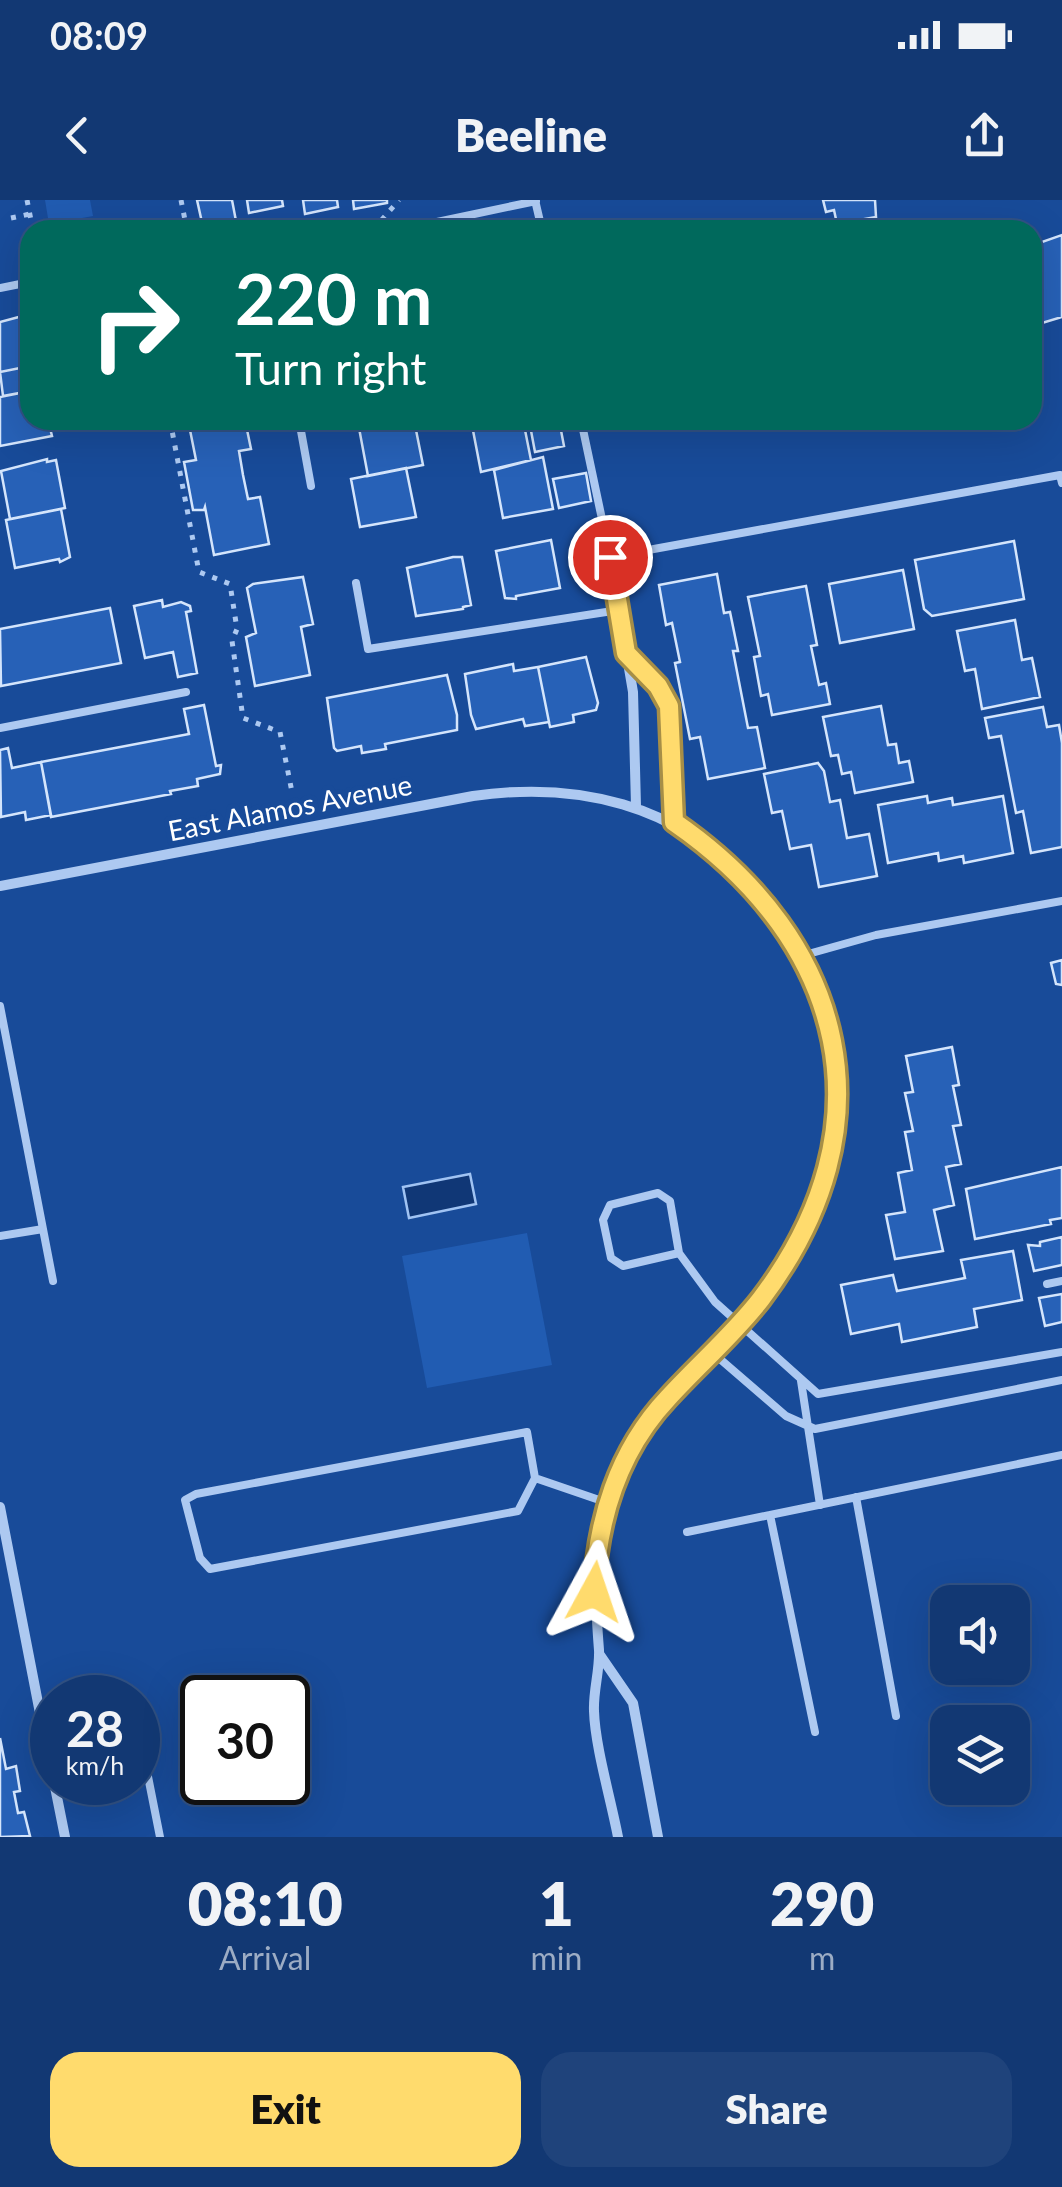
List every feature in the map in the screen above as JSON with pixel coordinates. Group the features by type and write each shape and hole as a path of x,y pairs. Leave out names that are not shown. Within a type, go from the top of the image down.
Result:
{"street":[{"path":"610,557 635,720 636,806"},
{"path":"626,653 658,686 669,706 674,822"},
{"name":"East Alamos Avenue","path":"0,886 474,796 527,790 591,796 636,806 674,822 734,868 771,910 801,956 830,1029 836,1066 830,1162 816,1207 785,1263 739,1324 638,1435 608,1503 595,1563 599,1654 594,1712 618,1837"},
{"path":"0,1508 33,1675"},
{"path":"599,1654 633,1703 658,1837"},
{"path":"58,1805 65,1837"}],"lane":[{"path":"446,220 536,201"},
{"path":"301,430 312,486"},
{"path":"583,430 610,557 1061,478"},
{"path":"356,583 368,649 619,610"},
{"path":"0,728 186,692"},
{"path":"801,956 876,936 1062,901"},
{"path":"0,1006 53,1281"},
{"path":"679,1254 623,1266 612,1258 603,1220 610,1205 658,1193 670,1201 679,1254 715,1302 818,1394 1062,1352"},
{"path":"0,1236 43,1229"},
{"path":"1047,1284 1062,1281"},
{"path":"712,1353 786,1416 816,1428 1062,1380"},
{"path":"801,1379 820,1504"},
{"path":"527,1432 535,1478 518,1511 210,1570 200,1558 186,1500 196,1494 527,1432"},
{"path":"687,1532 1062,1455"},
{"path":"535,1478 608,1503"},
{"path":"856,1497 896,1716"},
{"path":"770,1515 815,1732"},
{"path":"154,1805 160,1837"}],"path":[{"path":"27,200 31,220"},
{"path":"382,220 399,200"},
{"path":"12,218 30,214"},
{"path":"172,430 199,572 230,584 237,629 232,640 243,718 280,732 292,792"}],"shaded area":[{"path":"45,200 90,200 93,216 48,220"},
{"path":"470,1174 476,1204 409,1218 403,1187"},
{"path":"527,1233 552,1365 427,1388 402,1256"}],"building":[{"path":"197,200 232,200 236,220 201,220"},
{"path":"247,200 282,200 283,206 249,213"},
{"path":"303,200 337,200 338,207 305,214"},
{"path":"353,200 387,200 387,203 354,209"},
{"path":"823,200 875,200 876,217 836,220 834,210 826,212"},
{"path":"1062,235 1062,317 1042,323 1042,255 1042,242"},
{"path":"20,317 20,368 0,372 0,322"},
{"path":"20,368 20,393 3,396 0,372"},
{"path":"20,393 20,430 50,430 52,436 0,446 0,397"},
{"path":"190,430 247,430 251,449 239,451 243,475 248,499 260,497 269,544 214,555 205,507 193,510 184,462 196,460"},
{"path":"359,430 416,430 423,465 368,476"},
{"path":"473,430 525,430 531,460 481,472"},
{"path":"531,430 561,430 564,446 535,452"},
{"path":"543,457 553,509 503,518 494,470"},
{"path":"56,460 65,508 10,519 1,471"},
{"path":"406,468 416,517 360,527 351,479"},
{"path":"586,473 591,501 559,508 553,479"},
{"path":"61,509 70,557 15,568 6,520"},
{"path":"551,540 560,588 505,598 496,551"},
{"path":"1014,541 1024,599 932,616 924,609 915,560"},
{"path":"462,557 471,605 416,616 407,568"},
{"path":"903,570 914,629 840,643 829,584"},
{"path":"717,574 724,613 730,612 738,651 733,651 748,728 757,727 765,768 708,779 700,737 690,739 675,663 680,662 672,623 666,625 659,585"},
{"path":"303,577 313,624 301,627 310,675 255,686 246,637 256,633 247,588"},
{"path":"806,586 817,645 811,646 819,685 826,683 830,704 772,715 768,694 761,696 754,657 760,656 748,597"},
{"path":"162,600 163,607 181,602 190,606 191,611 186,612 197,673 178,677 173,652 145,658 134,606"},
{"path":"110,608 121,663 1,686 0,629"},
{"path":"1015,620 1022,660 1032,658 1040,697 982,709 975,669 965,671 957,631"},
{"path":"586,657 598,703 596,710 573,715 574,722 550,727 538,667"},
{"path":"513,664 514,671 538,667 549,722 525,726 523,719 476,729 465,674"},
{"path":"447,675 457,730 385,744 386,749 362,753 361,746 337,751 334,748 327,698"},
{"path":"204,705 216,766 221,765 220,774 197,779 198,786 170,791 171,794 51,817 41,762 189,734 184,709"},
{"path":"881,706 888,745 896,744 899,763 909,761 913,782 855,793 851,772 842,774 838,755 831,756 823,717"},
{"path":"1043,707 1047,727 1059,725 1062,743 1062,847 1031,853 1023,811 1016,813 1001,736 989,738 985,718"},
{"path":"8,748 12,768 41,762 51,815 26,820 25,812 1,817 0,750"},
{"path":"818,763 824,771 830,802 840,800 847,838 869,834 877,876 819,887 811,845 790,849 782,811 772,813 764,774"},
{"path":"927,796 928,803 952,798 953,805 1003,796 1013,853 964,863 963,856 939,861 938,853 888,863 878,805"},
{"path":"1062,960 1062,985 1056,984 1051,963"},
{"path":"952,1047 959,1085 953,1086 961,1125 953,1126 961,1164 946,1167 954,1205 934,1210 943,1251 895,1259 886,1215 905,1212 898,1173 912,1170 905,1132 913,1131 905,1093 913,1092 906,1056"},
{"path":"1062,1167 1062,1218 1050,1220 1051,1224 975,1239 966,1189"},
{"path":"1062,1237 1062,1265 1034,1271 1028,1245 1040,1246 1040,1242"},
{"path":"1013,1251 1022,1300 974,1309 977,1327 902,1342 899,1324 851,1334 841,1285 893,1275 897,1291 965,1278 961,1260"},
{"path":"1062,1294 1062,1322 1045,1326 1039,1298"},
{"path":"0,1738 6,1769 16,1766 20,1791 14,1792 18,1813 24,1812 30,1836 0,1837"}],"route":[{"path":"594,1592 600,1534 620,1470 638,1435 665,1401 760,1300 785,1263 816,1207 830,1162 836,1112 836,1066 830,1029 801,956 771,910 734,868 674,822 669,706 658,686 626,653 610,557"}]}
